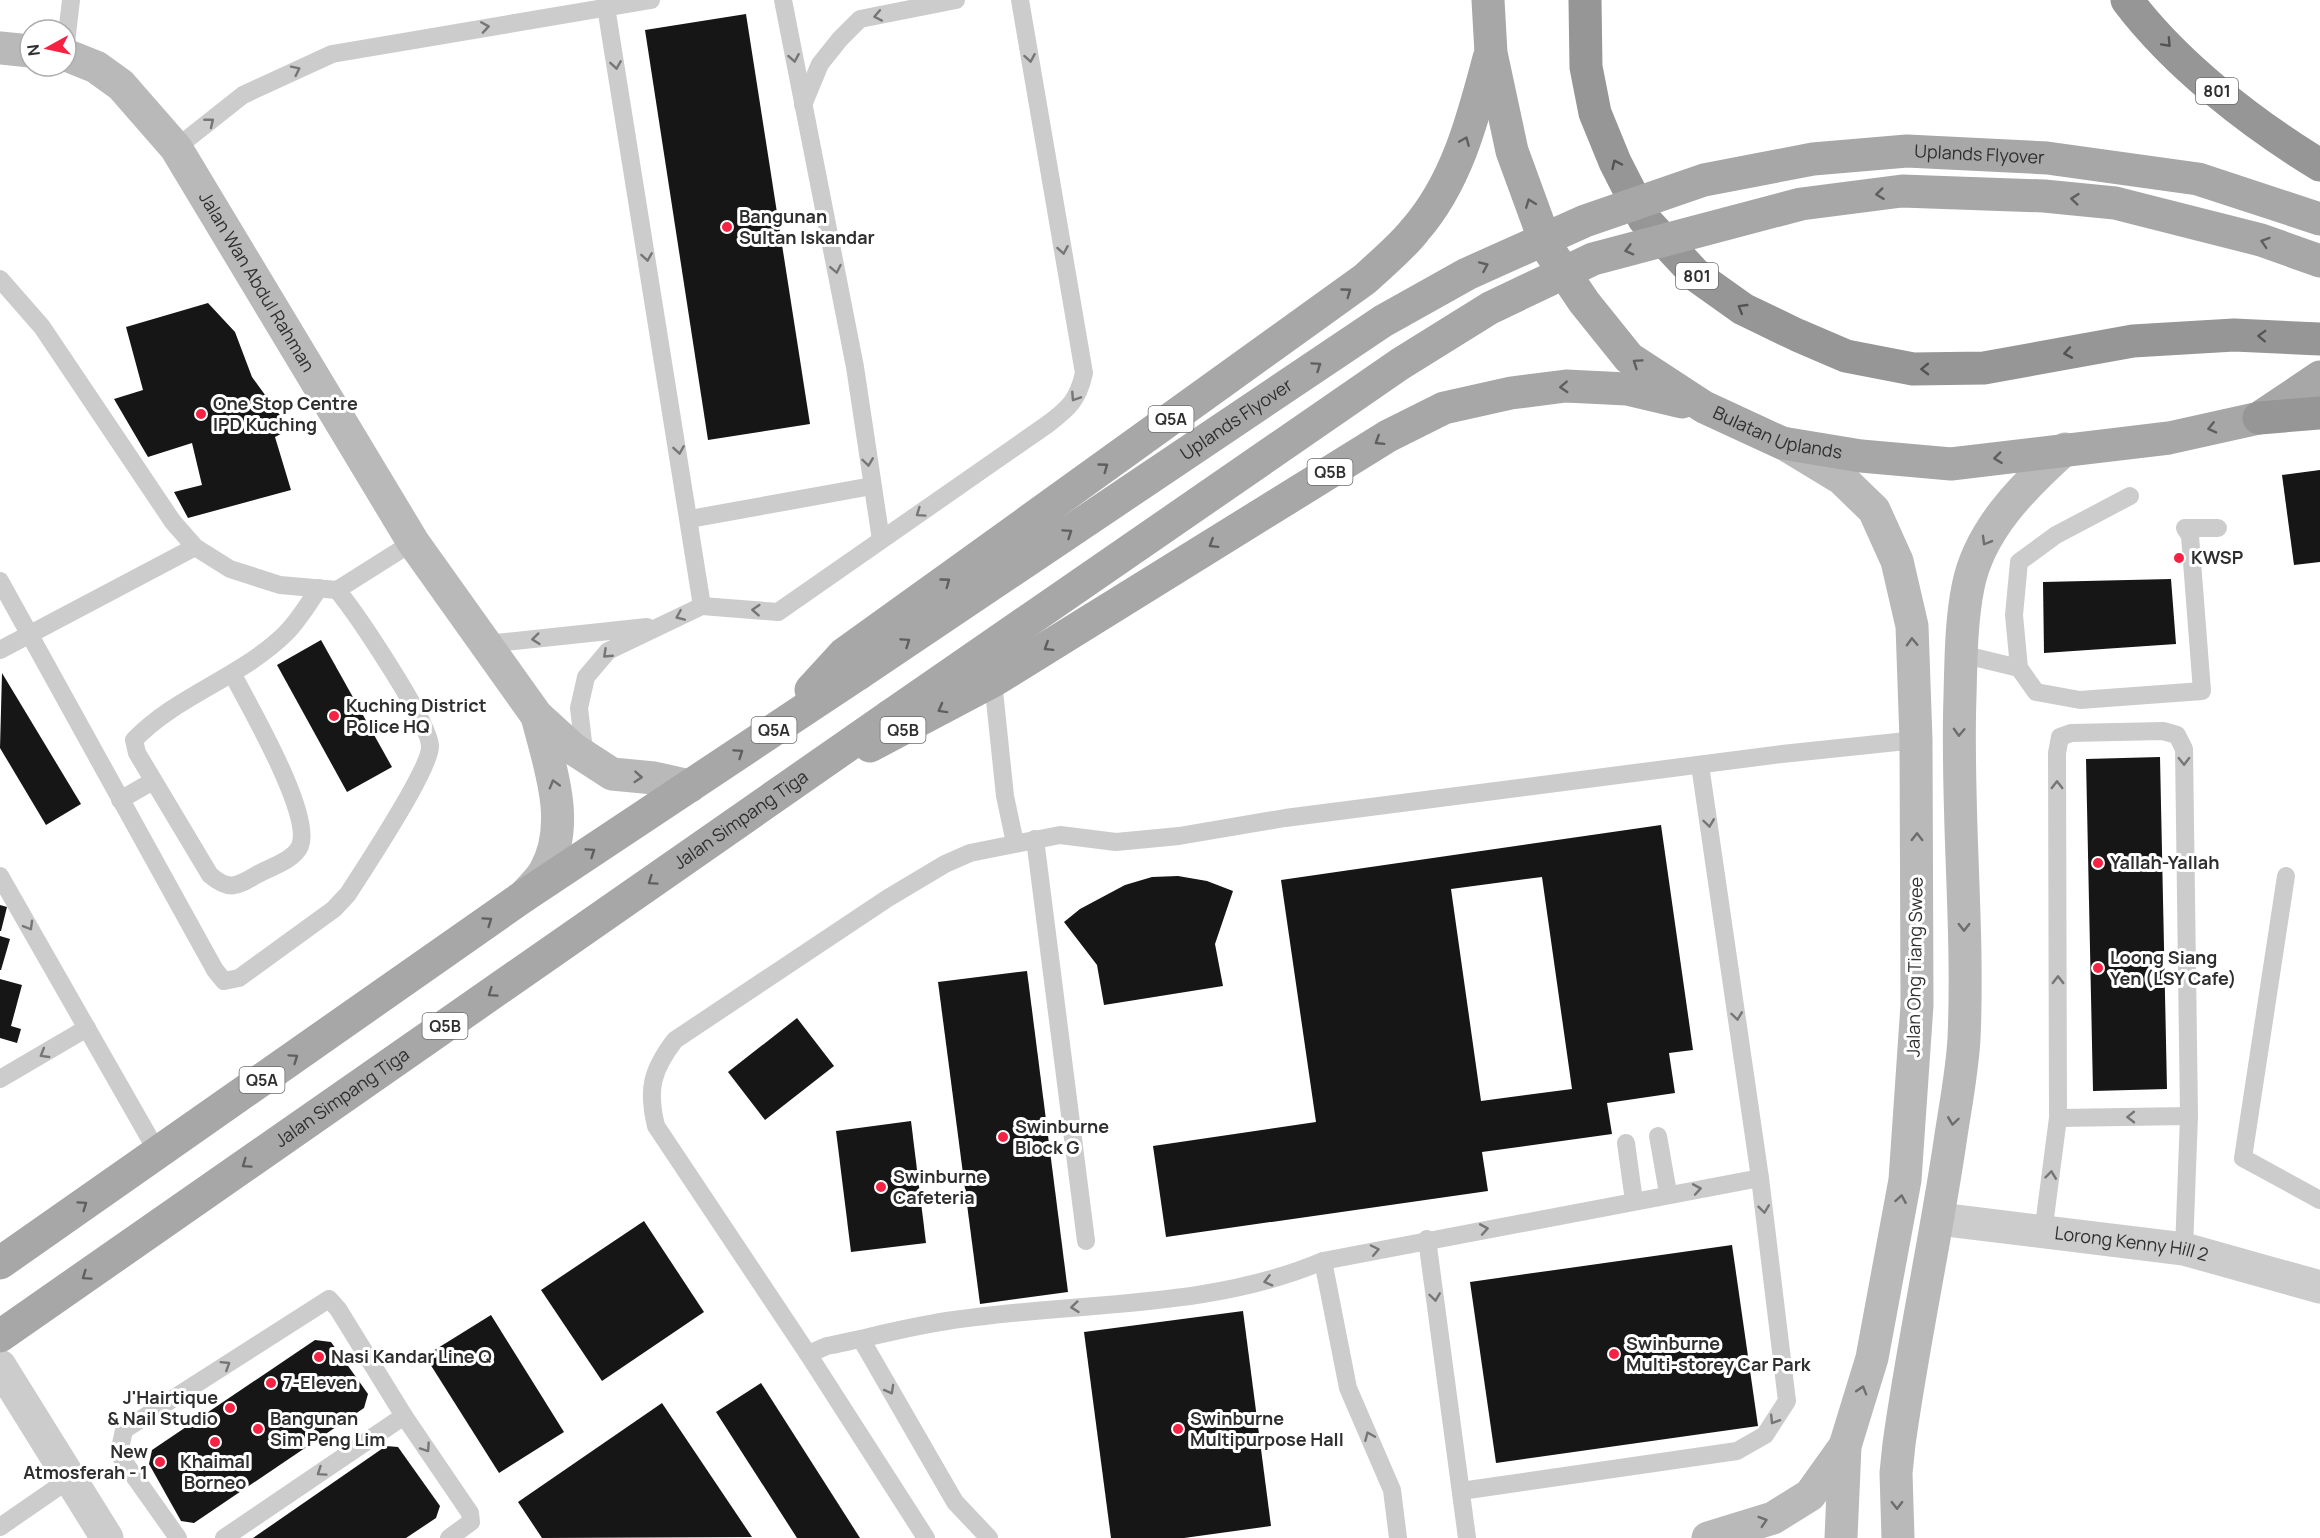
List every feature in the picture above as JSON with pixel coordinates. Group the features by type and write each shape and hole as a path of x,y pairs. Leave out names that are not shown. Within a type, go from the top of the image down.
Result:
{"highway":[{"name":"801","path":"1585,0 1586,67 1595,113 1615,162 1644,219 1698,277 1743,309 1846,356 1913,369 1984,368 2133,341 2234,335 2320,339"},
{"name":"801","path":"2127,0 2197,75 2276,139 2320,165"},
{"path":"2259,417 2320,412"}],"main road":[{"name":"Bulatan Uplands","path":"1488,0 1491,53 1512,151 1547,247 1584,302 1629,358 1704,407 1782,443 1861,456 1951,464 2169,438 2259,417 2320,377"},
{"path":"0,48 18,50"},
{"name":"Q5A","path":"0,1263 524,896 775,729 844,654 1365,279 1416,230 1447,183 1471,127 1491,53"},
{"name":"Jalan Wan Abdul Rahman","path":"78,60 96,67 121,85 176,148 413,542 537,716"},
{"name":"Uplands Flyover","path":"775,729 1383,321 1467,274 1585,220 1704,180 1813,159 1907,151 2047,158 2198,179 2320,219"},
{"name":"Uplands Flyover","path":"890,716 1400,364 1490,308 1593,259 1801,204 1902,191 2044,196 2115,203 2261,240 2320,261"},
{"name":"Q5B","path":"808,773 894,735 993,681 1388,436 1444,408 1511,393 1566,386 1627,389 1704,407"},
{"name":"Jalan Ong Tiang Swee","path":"1782,443 1841,478 1874,510 1897,561 1912,626 1917,740 1917,1005 1905,1180 1872,1358 1845,1446 1841,1538"},
{"path":"1898,1538 1896,1473 1899,1444 1939,1219 1964,1040 1964,913 1958,755 1961,654 1968,586 1982,545 2006,509 2032,478 2065,449"},
{"path":"537,716 590,760 612,774 654,778 690,786"},
{"path":"524,896 545,870 555,838 557,792 537,716"},
{"name":"Jalan Simpang Tiga","path":"0,1336 890,716"},
{"path":"1708,1538 1773,1518 1810,1495 1845,1446"}],"street":[{"name":"Lorong Kenny Hill 2","path":"1939,1219 2184,1249 2320,1287"},
{"path":"0,1366 72,1478 107,1538"}],"lane":[{"path":"69,18 71,0"},
{"path":"176,148 243,95 332,54 651,0"},
{"path":"783,0 855,367 881,540"},
{"path":"802,105 820,64 860,19 956,0"},
{"path":"590,760 583,742 579,708 586,677 608,651 702,606 778,612 1048,424 1066,410 1079,394 1084,373 1020,0"},
{"path":"606,7 690,519 702,606"},
{"path":"0,279 42,327 173,522 195,547 230,569 280,585 328,589 390,667 419,717 430,746 423,771 348,894 334,909 239,978 224,981 214,970 0,581"},
{"path":"690,519 872,486"},
{"path":"2130,496 2056,535 2019,562 2014,615 2019,668 2036,692 2080,700 2202,691 2190,536 2185,528 2218,528"},
{"path":"232,673 277,760 295,802 301,828 300,845 294,855 236,886 221,884 210,875 137,753 134,740 169,712 232,673 285,634 328,589 413,542"},
{"path":"0,650 195,547"},
{"path":"486,644 657,626"},
{"path":"1961,654 2019,668"},
{"path":"993,681 1005,796 1015,843"},
{"path":"2080,700 2083,733"},
{"path":"2043,1233 2058,1118 2057,753 2060,737 2071,733 2163,731 2178,735 2184,749 2189,1116 2184,1249"},
{"path":"926,1538 808,1354 656,1126 651,1091 658,1062 675,1040 888,898 945,864 970,853 1060,835 1116,842 1179,836 1285,818 1917,740"},
{"path":"1461,1491 1737,1451 1765,1435 1787,1401 1760,1178 1700,765"},
{"path":"120,800 153,781"},
{"path":"1035,839 1086,1241"},
{"path":"0,876 158,1153"},
{"path":"2286,876 2243,1158 2320,1200"},
{"path":"0,1079 87,1028"},
{"path":"2058,1118 2189,1116"},
{"path":"1658,1136 1668,1193"},
{"path":"1626,1143 1634,1201"},
{"path":"808,1354 826,1346 947,1321 1230,1291 1289,1276 1323,1261 1668,1193 1760,1178"},
{"path":"1427,1239 1467,1538"},
{"path":"1323,1261 1348,1388 1392,1490 1398,1538"},
{"path":"178,1538 122,1459 121,1444 124,1430 329,1299 338,1309 404,1416 470,1513 471,1522 449,1538"},
{"path":"861,1339 949,1492 988,1538"},
{"path":"224,1538 404,1416"},
{"path":"7,1530 72,1478"}],"building":[{"name":"Bangunan Sultan Iskandar","path":"746,14 810,424 708,440 645,30"},
{"name":"One Stop Centre IPD Kuching","path":"208,303 235,332 252,377 290,429 275,437 291,490 188,518 174,492 202,485 192,443 148,457 114,399 143,390 126,327"},
{"path":"2320,470 2320,562 2294,565 2282,475"},
{"path":"2171,579 2176,644 2044,653 2043,582"},
{"name":"Kuching District Police HQ","path":"321,640 392,767 347,792 277,665"},
{"path":"2,673 81,804 46,825 0,748"},
{"path":"2160,757 2167,1089 2093,1091 2086,759"},
{"path":"1661,825 1693,1050 1669,1053 1675,1093 1607,1103 1612,1134 1482,1152 1488,1191 1166,1237 1153,1146 1316,1122 1281,880","holes":["1542,877 1572,1089 1481,1101 1451,889"]},
{"path":"1178,876 1207,881 1233,891 1215,944 1223,986 1104,1005 1097,965 1064,922 1080,909 1125,885 1152,877"},
{"path":"0,905 7,907 1,931 0,931"},
{"path":"0,936 10,939 1,970 0,970"},
{"name":"Swinburne Block G","path":"1027,971 1068,1292 980,1304 938,982"},
{"path":"0,979 22,985 11,1026 21,1029 17,1043 0,1038"},
{"path":"797,1018 834,1066 765,1120 728,1072"},
{"name":"Swinburne Cafeteria","path":"911,1121 926,1243 851,1252 836,1131"},
{"path":"644,1221 704,1312 602,1381 541,1290"},
{"name":"Swinburne Multi-storey Car Park","path":"1732,1245 1758,1426 1496,1463 1470,1282"},
{"name":"Swinburne Multipurpose Hall","path":"1243,1311 1271,1526 1184,1538 1111,1538 1084,1332"},
{"path":"491,1315 564,1432 499,1473 425,1356"},
{"name":"Bangunan Sim Peng Lim","path":"315,1340 331,1342 368,1394 364,1408 194,1523 181,1521 149,1464 152,1450"},
{"path":"761,1383 860,1538 797,1538 716,1412"},
{"path":"662,1403 752,1537 542,1538 518,1502"},
{"path":"386,1446 398,1447 440,1506 436,1518 406,1538 253,1538"}],"place":[{"name":"Bangunan Sultan Iskandar","path":"727,227"},
{"name":"One Stop Centre IPD Kuching","path":"201,414"},
{"name":"KWSP","path":"2179,558"},
{"name":"Kuching District Police HQ","path":"334,716"},
{"name":"Yallah-Yallah","path":"2098,863"},
{"name":"Loong Siang Yen (LSY Cafe)","path":"2098,968"},
{"name":"Swinburne Block G","path":"1003,1137"},
{"name":"Swinburne Cafeteria","path":"881,1187"},
{"name":"Swinburne Multi-storey Car Park","path":"1614,1354"},
{"name":"Nasi Kandar Line Q","path":"319,1357"},
{"name":"7-Eleven","path":"271,1383"},
{"name":"J'Hairtique & Nail Studio","path":"230,1408"},
{"name":"Bangunan Sim Peng Lim","path":"258,1429"},
{"name":"Swinburne Multipurpose Hall","path":"1178,1429"},
{"name":"Khaimal Borneo","path":"215,1442"},
{"name":"New Atmosferah - 1","path":"160,1462"}]}
